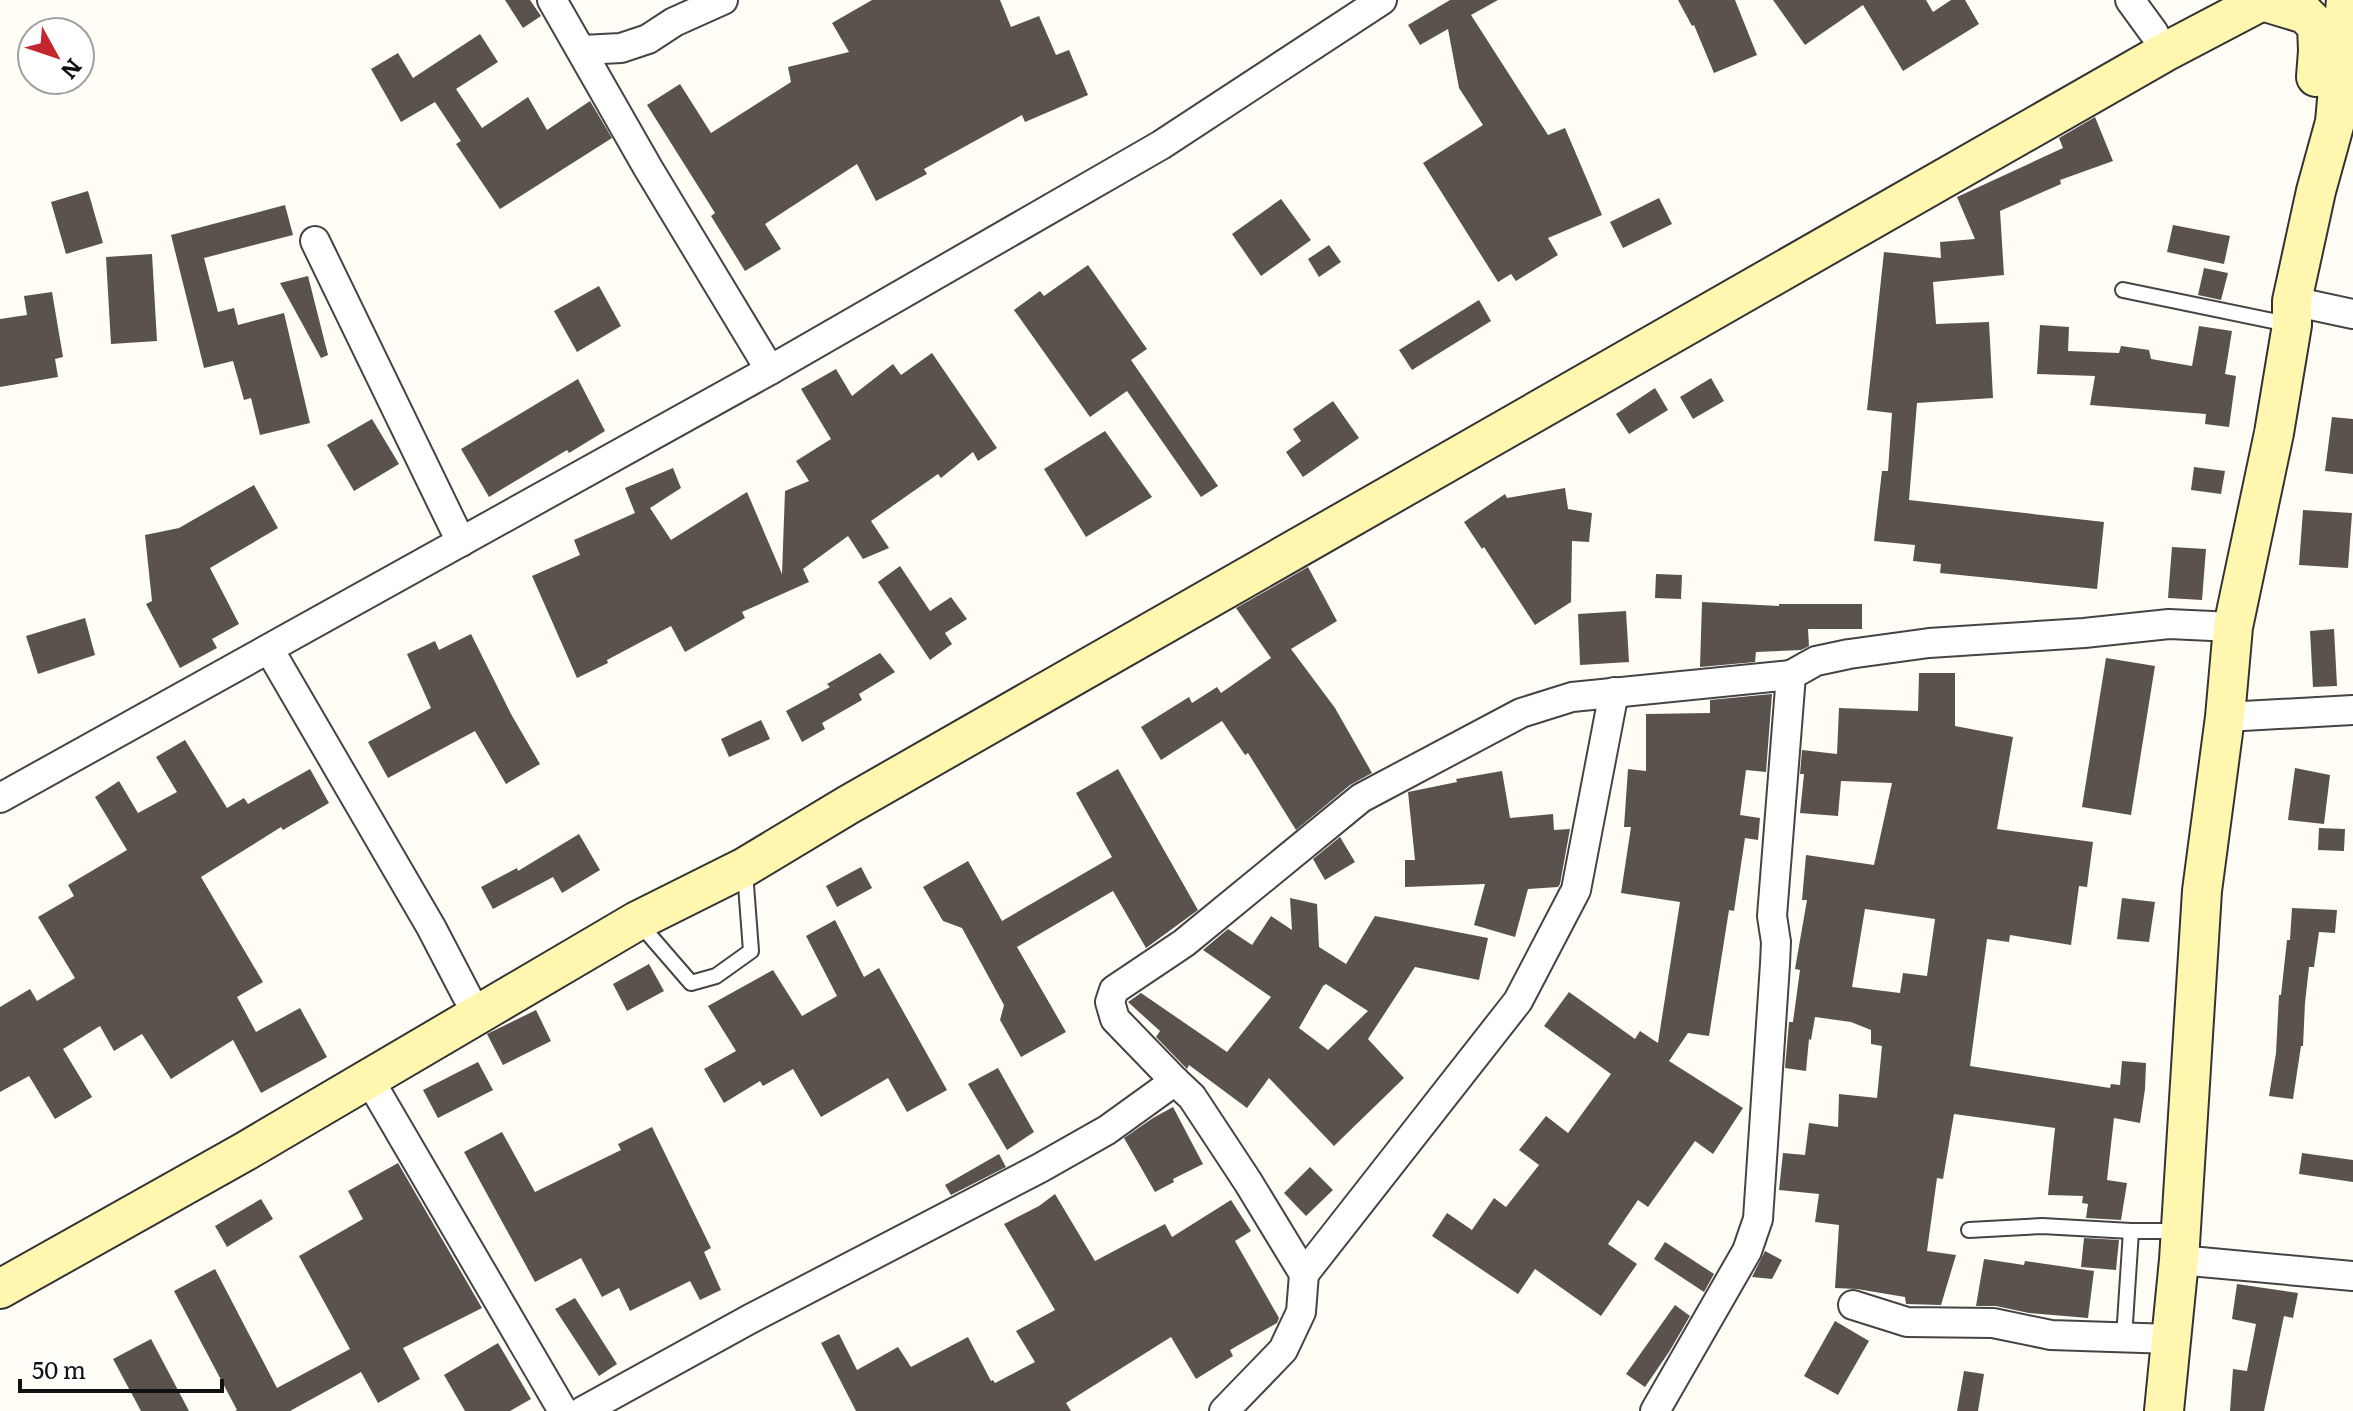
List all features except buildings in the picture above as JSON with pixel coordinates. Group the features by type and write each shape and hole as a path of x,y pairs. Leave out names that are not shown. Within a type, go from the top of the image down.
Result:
{"main road":[{"path":"0,1289 244,1152 637,921 745,867 1380,488 2154,33 2217,0"},
{"path":"2164,1411 2180,1246 2202,891 2225,717 2233,627 2274,433 2292,313 2316,191 2335,122 2346,0"},
{"path":"0,1264 234,1133 613,910 2165,52 2263,1 2305,14 2317,26 2318,51 2310,132 2316,191"}],"street":[{"path":"552,0 648,168 770,370"},
{"path":"582,50 621,48 648,39 674,22 723,0"},
{"path":"0,798 770,370 1161,145 1382,0"},
{"path":"2130,0 2154,33"},
{"path":"315,241 461,542"},
{"path":"2292,313 2353,314"},
{"path":"1304,1274 1192,1097 1115,1019 1110,1002 1114,990 1184,943 1361,798 1521,713 1572,697 1791,675 1816,661 1929,643 2169,624 2233,627"},
{"path":"269,649 431,927 467,996"},
{"path":"1655,1411 1747,1251 1758,1219 1775,964 1772,916 1791,675"},
{"path":"1224,1411 1283,1350 1301,1312 1304,1274 1518,1001 1576,890 1614,692"},
{"path":"2225,717 2353,710"},
{"path":"369,1079 563,1411"},
{"path":"583,1411 750,1319 1040,1168 1107,1130 1175,1081"},
{"path":"2180,1246 2353,1276"},
{"path":"1853,1305 1907,1322 1993,1323 2051,1335 2172,1339"}],"lane":[{"path":"2123,290 2292,313"},
{"path":"637,921 691,983 716,976 751,951 745,867"},
{"path":"1969,1230 2042,1226 2131,1231 2180,1246"},
{"path":"2124,1338 2131,1231"}]}
